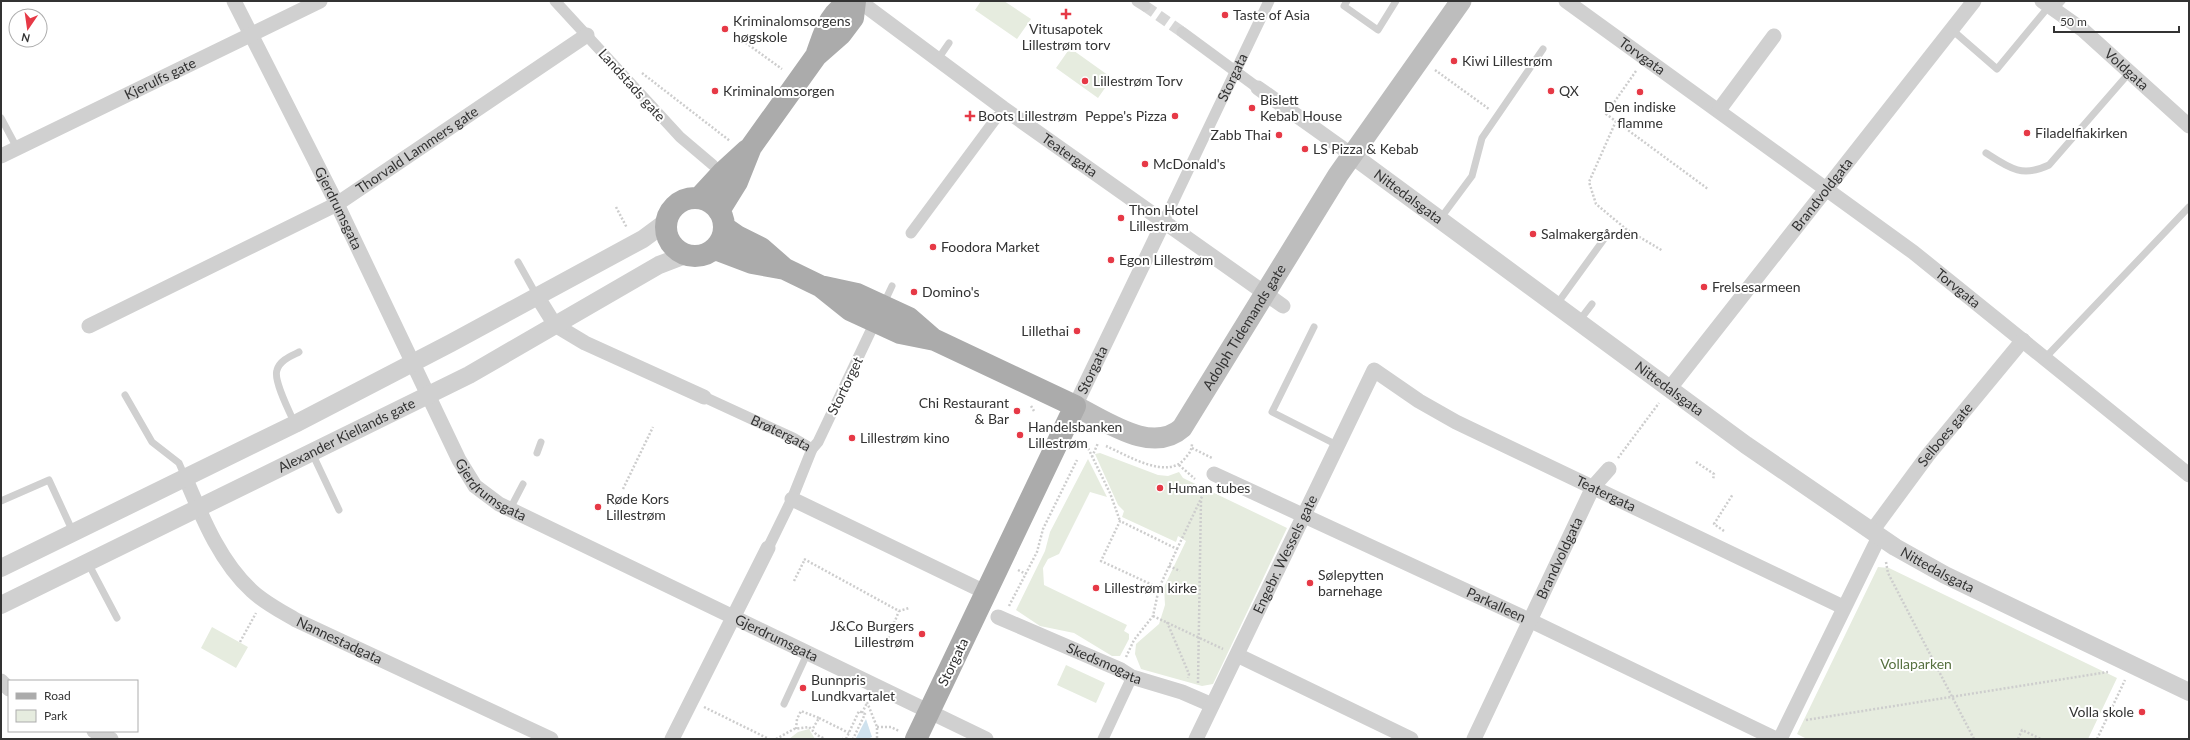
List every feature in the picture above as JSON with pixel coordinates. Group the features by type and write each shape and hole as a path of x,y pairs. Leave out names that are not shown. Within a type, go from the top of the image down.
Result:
{"main road":[{"path":"816,56 828,24 839,8 851,1"},
{"path":"699,198 723,172 741,144 816,56 841,34 853,18 855,1"},
{"name":"Adolph Tidemands gate","path":"715,249 752,263 785,270 820,286 850,310 879,314 900,333 935,340 1146,439 1161,439 1175,434 1187,421 1352,155 1462,1"},
{"path":"722,219 710,202 699,198 684,200 678,203 668,214 666,222 669,242 673,247 685,255 701,256 715,249 722,239 722,219 737,182 741,144"},
{"name":"Adolph Tidemands gate","path":"722,219 737,236 761,248 785,270"},
{"name":"Storgata","path":"908,735 929,711 987,593 1075,406"}],"street":[{"name":"Gjerdrumsgata","path":"234,1 337,204 412,363 430,396 459,460 475,486 486,496 510,509 986,739"},
{"name":"Kjerulfs gate","path":"1,156 251,36 320,1"},
{"name":"Landstads gate","path":"555,1 680,137 713,165"},
{"name":"Teatergata","path":"859,1 1164,222 1283,306"},
{"name":"Storgata","path":"1075,406 1269,1"},
{"name":"Torvgata","path":"1566,1 1719,110 1913,252 2189,475"},
{"name":"Brandvoldgata","path":"1670,388 1821,184 1974,1"},
{"name":"Voldgata","path":"2052,4 2189,126"},
{"name":"Nittedalsgata","path":"1182,32 1557,304 1764,458 1875,534 1945,575 2189,692"},
{"name":"Thorvald Lammers gate","path":"89,326 337,204 587,35"},
{"path":"1719,110 1774,36"},
{"path":"911,233 997,117"},
{"path":"1,568 295,424 643,239 666,222"},
{"name":"Alexander Kiellands gate","path":"1,605 430,396 510,352 659,265 685,255"},
{"path":"537,296 555,326"},
{"name":"Stortorget","path":"812,449 818,442 879,314"},
{"name":"Brøtergata","path":"555,326 615,356 793,438 812,449 768,556 734,616 672,739"},
{"name":"Selboes gate","path":"1780,739 1843,607 1875,534 1928,455 2023,340"},
{"name":"Teatergata","path":"1374,370 1438,412 1843,607"},
{"name":"Engebr. Wessels gate","path":"1196,739 1374,370"},
{"name":"Parkalleen","path":"1214,466 1303,516 1529,620 1776,739"},
{"name":"Brandvoldgata","path":"1474,739 1593,487 1609,469"},
{"name":"Nannestadgata","path":"185,478 199,509 230,566 242,582 264,600 296,620 551,739"},
{"path":"792,499 987,593"},
{"name":"Skedsmogata","path":"1002,614 1126,673 1187,694 1212,705"},
{"path":"1237,655 1411,739"},
{"path":"1103,739 1126,673"},
{"path":"91,732 111,739"}],"lane":[{"path":"1347,1 1344,6 1378,30 1396,1"},
{"path":"1951,29 1997,69 2052,4"},
{"path":"938,59 949,43"},
{"path":"1440,219 1472,176 1480,143 1496,114 1543,49"},
{"path":"1986,153 2006,167 2021,171 2036,171 2049,165 2130,72"},
{"path":"1,118 17,148"},
{"path":"2045,358 2189,207"},
{"path":"1557,304 1607,235"},
{"path":"518,262 537,296"},
{"path":"879,314 892,286"},
{"path":"1579,321 1592,304"},
{"path":"1314,327 1272,412 1337,445"},
{"path":"295,424 276,376 279,365 286,359 299,352"},
{"path":"124,395 152,442 179,463 185,478"},
{"path":"537,453 542,442"},
{"path":"312,453 339,510"},
{"path":"1,501 49,480 73,532"},
{"path":"510,509 522,484"},
{"path":"88,562 117,618"},
{"path":"784,704 808,652"}],"path":[{"path":"740,38 782,69"},
{"path":"1646,58 1606,114 1708,189"},
{"path":"636,69 741,144"},
{"path":"1434,70 1496,114"},
{"path":"1448,79 1451,75"},
{"path":"1616,121 1589,182 1596,204 1626,229 1663,251"},
{"path":"616,208 630,232"},
{"path":"1609,469 1654,410"},
{"path":"623,488 653,427"},
{"path":"1092,457 1098,443"},
{"path":"1085,446 1088,448 1110,494 1120,521 1177,549"},
{"path":"1106,446 1158,468 1179,465 1192,448 1214,466 1201,499 1159,588 1153,616 1134,640 1126,673"},
{"path":"1002,614 1012,603 1037,552 1043,529 1077,460"},
{"path":"1696,462 1714,474 1713,480"},
{"path":"1179,465 1195,478"},
{"path":"1724,531 1714,524 1733,494"},
{"path":"1187,694 1198,683 1200,638 1201,499"},
{"path":"1120,521 1102,561 1159,588"},
{"path":"794,581 805,559 899,611 909,608"},
{"path":"1886,562 1888,573 1974,739"},
{"path":"1169,566 1180,571"},
{"path":"1018,570 1026,574"},
{"path":"240,642 264,600"},
{"path":"888,638 899,611"},
{"path":"1153,616 1237,655"},
{"path":"1166,622 1189,674 1187,694"},
{"path":"1800,721 2115,671"},
{"path":"2097,739 2126,677"},
{"path":"862,713 870,696"},
{"path":"691,700 769,739"},
{"path":"867,702 877,728 877,739"},
{"path":"796,729 797,719 801,711 849,733"},
{"path":"844,739 849,733 859,711 862,713"},
{"path":"853,739 865,714 862,713"},
{"path":"812,730 819,718"},
{"path":"776,739 796,729 809,727 825,739"},
{"path":"877,728 890,727 908,735"},
{"path":"2018,739 2022,730 2041,739"}],"green space":[{"path":"981,1 1004,1 1031,19 1017,39 975,10"},
{"path":"1070,48 1112,78 1098,98 1056,68"},
{"path":"1100,453 1158,475 1168,476 1179,472 1183,478 1287,528 1213,684 1202,686 1141,669 1135,654 1136,644 1159,624 1165,605 1164,587 1186,541 1178,536 1176,542 1122,517 1124,511 1118,505 1095,454"},
{"path":"1088,459 1107,497 1090,492 1059,554 1048,559 1043,568 1044,585 1127,625 1124,631 1129,634 1129,639 1120,656 1112,656 1074,633 1040,626 1016,610 1045,551 1050,532"},
{"name":"Vollaparken","path":"1878,567 1889,568 2117,678 2088,739 1807,739 1797,734"},
{"path":"212,627 248,647 236,668 201,648"},
{"path":"1066,665 1105,683 1096,703 1057,685"},
{"path":"809,729 815,739 789,739 798,732"}],"water":[{"path":"866,719 872,737 867,739 856,738"}],"tunnel":[{"path":"1145,6 1182,32"}],"place":[{"name":"Vitusapotek Lillestrøm torv","path":"1066,14"},
{"name":"Taste of Asia","path":"1225,15"},
{"name":"Kriminalomsorgens høgskole","path":"725,29"},
{"name":"Kiwi Lillestrøm","path":"1454,61"},
{"name":"Lillestrøm Torv","path":"1085,81"},
{"name":"Kriminalomsorgen","path":"715,91"},
{"name":"QX","path":"1551,91"},
{"name":"Den indiske flamme","path":"1640,92"},
{"name":"Bislett Kebab House","path":"1252,108"},
{"name":"Boots Lillestrøm","path":"970,116"},
{"name":"Peppe's Pizza","path":"1175,116"},
{"name":"Filadelfiakirken","path":"2027,133"},
{"name":"Zabb Thai","path":"1279,135"},
{"name":"LS Pizza & Kebab","path":"1305,149"},
{"name":"McDonald's","path":"1145,164"},
{"name":"Thon Hotel Lillestrøm","path":"1121,218"},
{"name":"Salmakergården","path":"1533,234"},
{"name":"Foodora Market","path":"933,247"},
{"name":"Egon Lillestrøm","path":"1111,260"},
{"name":"Frelsesarmeen","path":"1704,287"},
{"name":"Domino's","path":"914,292"},
{"name":"Lillethai","path":"1077,331"},
{"name":"Chi Restaurant & Bar","path":"1017,411"},
{"name":"Handelsbanken Lillestrøm","path":"1020,435"},
{"name":"Lillestrøm kino","path":"852,438"},
{"name":"Human tubes","path":"1160,488"},
{"name":"Røde Kors Lillestrøm","path":"598,507"},
{"name":"Sølepytten barnehage","path":"1310,583"},
{"name":"Lillestrøm kirke","path":"1096,588"},
{"name":"J&Co Burgers Lillestrøm","path":"922,634"},
{"name":"Bunnpris Lundkvartalet","path":"803,688"},
{"name":"Volla skole","path":"2142,712"}]}
